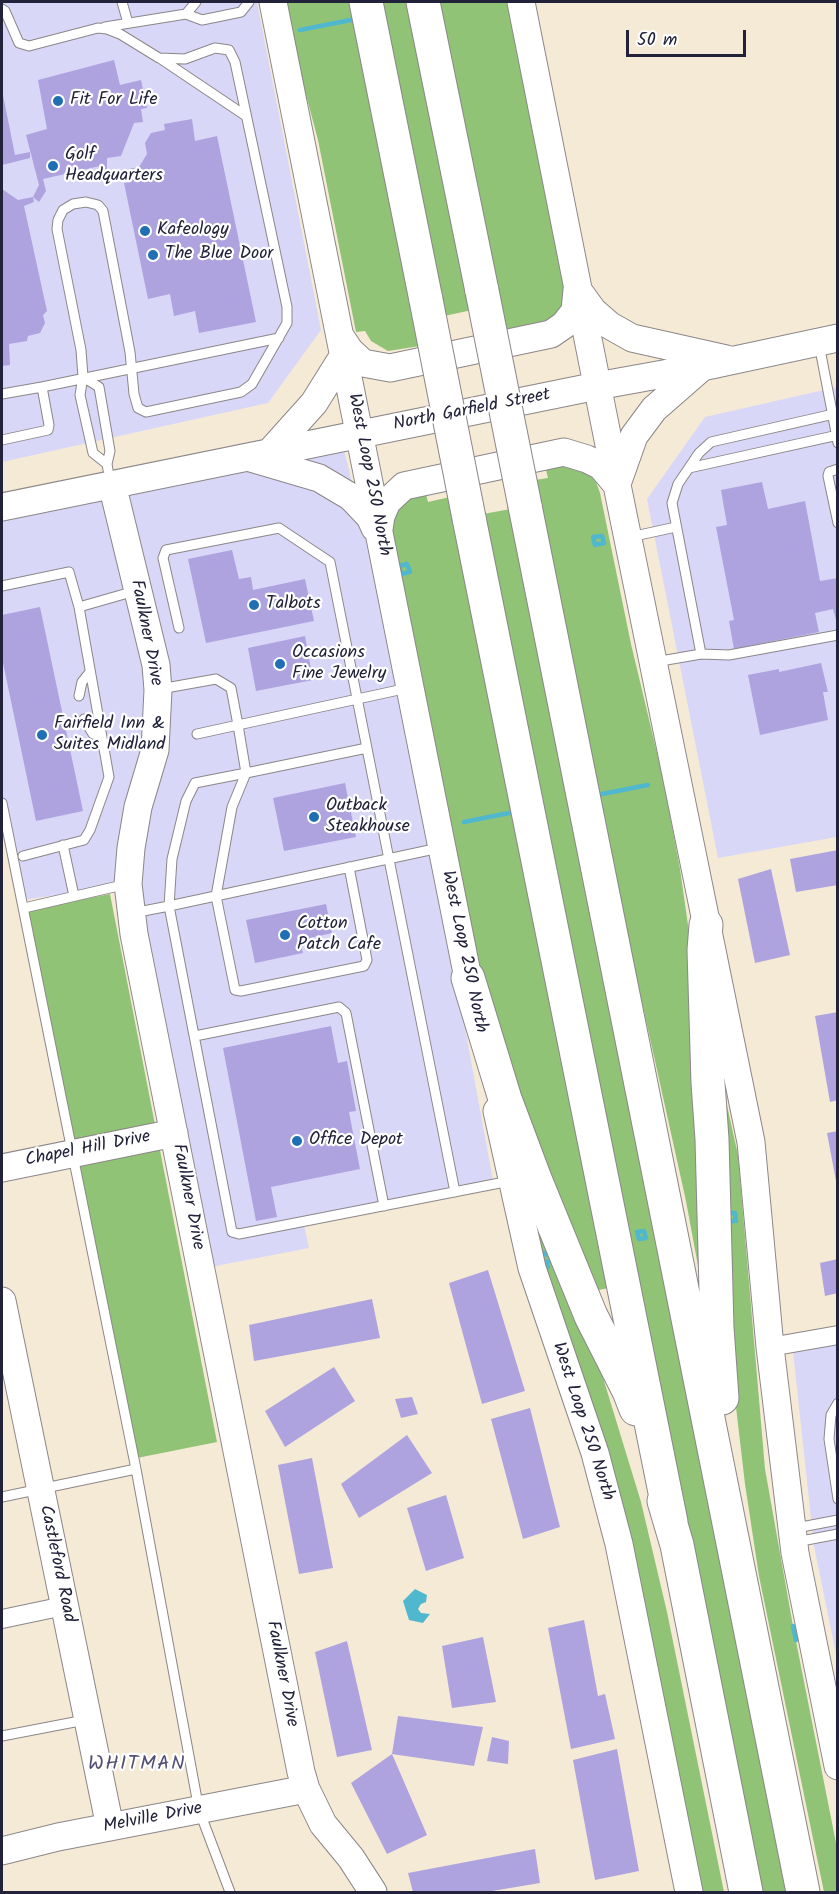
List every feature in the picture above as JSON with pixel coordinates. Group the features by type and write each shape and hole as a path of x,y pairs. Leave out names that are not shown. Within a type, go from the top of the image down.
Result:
{"highway":[{"path":"366,2 671,1521"},
{"path":"423,2 803,1893"},
{"path":"706,925 704,950 717,1328 727,1454 750,1623"},
{"path":"468,978 514,1126 587,1306 629,1391 646,1434 677,1545 746,1893"}],"main road":[{"name":"West Loop 250 North","path":"273,2 468,978 532,1268 595,1453 619,1544 688,1893"},
{"path":"521,2 627,538 751,1142 770,1347 793,1536 837,1766"},
{"path":"380,534 369,517 351,497 319,478 259,454 314,403 342,345 363,363 390,368 551,334 564,325 575,312 578,290"},
{"path":"578,290 593,311 609,325 632,338 733,361"},
{"name":"North Garfield Street","path":"2,507 110,474 259,454 733,361 828,340"},
{"path":"617,485 628,449 638,430 654,409 702,367"},
{"path":"380,534 381,516 387,502 404,486 564,452 601,466 617,485"},
{"name":"Faulkner Drive","path":"110,474 156,665 158,690 155,750 135,820 128,884 131,914 300,1769 306,1789 323,1824 351,1858 373,1893"},
{"name":"Chapel Hill Drive","path":"2,1168 174,1133"},
{"name":"Castleford Road","path":"2,1301 110,1827"},
{"name":"Melville Drive","path":"2,1851 33,1842 306,1789"}],"street":[{"path":"770,1347 837,1335"},
{"path":"2,1619 64,1606"}],"lane":[{"path":"122,2 128,23"},
{"path":"186,14 196,2"},
{"path":"3,7 19,43 29,46 98,28 186,14 202,20 241,12 249,2"},
{"path":"98,28 120,34 246,116"},
{"path":"110,474 93,453 80,395 83,377 81,350 57,228 63,210 73,204 92,203 98,205 103,211 138,408 146,412 241,392 252,384 287,323 287,307 235,62 228,50 215,48 174,60 159,58"},
{"path":"2,394 279,338"},
{"path":"689,468 837,438 828,340"},
{"path":"83,377 99,387 110,451 110,474"},
{"path":"2,440 48,430 42,387"},
{"path":"701,654 676,527 672,503 674,494 699,453 711,442 834,414"},
{"path":"837,469 829,472 828,476 837,523"},
{"path":"627,538 676,527"},
{"path":"179,628 163,558 166,550 279,528 330,562 455,1192"},
{"path":"2,586 69,572 79,607 109,777 96,815 84,840 23,856"},
{"path":"79,607 138,590"},
{"path":"653,662 701,654 729,656 837,634"},
{"path":"79,696 82,682 90,672"},
{"path":"158,690 216,680 231,688 246,774 232,807 216,896 235,990 241,991 364,966 368,960 349,867"},
{"path":"197,734 410,687"},
{"path":"84,719 93,734 102,738"},
{"path":"367,748 195,783 191,788 172,859 169,906 232,1232 239,1234 513,1181"},
{"path":"2,803 136,1469 199,1810 230,1893"},
{"path":"63,845 75,896"},
{"path":"131,914 441,848"},
{"path":"24,908 128,884"},
{"path":"195,1036 339,1007 346,1013 384,1206"},
{"path":"837,1403 831,1415 829,1439 837,1492"},
{"path":"2,1497 136,1469"},
{"path":"793,1536 837,1520"},
{"path":"793,1536 837,1534"},
{"path":"2,1736 87,1719"}],"shaded area":[{"path":"2,2 257,2 321,330 268,403 2,462"},
{"path":"837,387 837,837 718,858 647,499 705,417"},
{"path":"341,437 382,606 445,919 494,1186 304,1225 309,1248 200,1269 128,885 22,900 2,797 2,507"},
{"path":"837,1334 837,1659 814,1546 792,1342"}],"green space":[{"path":"284,2 352,2 420,346 388,351 371,341 365,331 356,332 318,140"},
{"path":"381,2 411,2 472,310 444,316"},
{"path":"439,2 508,2 566,291 562,315 520,337 517,327 505,329"},
{"path":"562,463 590,475 596,482 600,493 631,644 663,778 680,869 691,946 709,1266 698,1266 686,1201 619,898 535,480 548,478 545,466"},
{"path":"425,490 428,502 450,497 609,1288 588,1292 487,1006 390,538 392,514 400,502"},
{"path":"511,509 789,1892 759,1892 483,514"},
{"path":"110,894 217,1442 132,1459 25,911"},
{"path":"724,1092 738,1155 765,1469 837,1848 837,1892 824,1892 759,1576 745,1484 734,1390"},
{"path":"519,1151 604,1381 641,1502 667,1612 724,1892 700,1892 550,1287"}],"water":[{"path":"415,1589 427,1595 426,1602 418,1609 421,1613 430,1614 423,1623 409,1620 403,1601"}],"building":[{"path":"114,60 120,85 141,80 147,108 141,109 143,122 134,123 121,156 107,158 107,170 104,177 100,166 43,179 46,191 39,202 33,197 39,185 26,135 47,129 38,80"},
{"path":"3,95 15,155 30,152 30,158 2,165"},
{"path":"192,119 195,141 217,136 256,322 199,333 195,311 174,316 170,294 148,299 124,183 131,182 128,169 139,167 147,154 145,143 151,133 165,130 164,124"},
{"path":"2,189 18,200 33,197 34,202 24,206 47,311 43,315 45,323 40,333 28,336 27,341 9,344 10,365 2,366"},
{"path":"762,482 768,509 805,501 820,581 838,578 838,627 833,609 815,613 819,632 734,649 729,621 734,620 716,527 727,525 721,490"},
{"name":"Talbots","path":"232,550 239,579 251,577 253,590 305,579 314,621 206,643 188,559"},
{"name":"Fairfield Inn & Suites Midland","path":"40,607 83,811 36,821 2,658 2,615"},
{"name":"Occasions Fine Jewelry","path":"305,636 313,680 256,691 248,648"},
{"path":"821,663 828,692 823,692 828,720 760,735 748,675 779,669 779,672"},
{"name":"Outback Steakhouse","path":"345,783 356,837 284,851 273,798"},
{"path":"838,850 838,885 796,892 790,859"},
{"path":"771,869 790,955 755,963 738,879"},
{"name":"Cotton Patch Cafe","path":"326,904 332,933 310,938 311,944 301,946 303,953 255,963 246,920"},
{"path":"838,1012 838,1100 830,1102 815,1016"},
{"name":"Office Depot","path":"331,1026 338,1063 347,1061 356,1111 349,1112 360,1169 271,1187 277,1217 256,1221 223,1048"},
{"path":"838,1131 838,1180 836,1181 827,1133"},
{"path":"838,1259 838,1293 825,1296 820,1263"},
{"path":"488,1270 525,1391 482,1404 449,1283"},
{"path":"372,1299 380,1338 254,1361 249,1325"},
{"path":"334,1367 355,1401 285,1447 265,1411"},
{"path":"412,1397 418,1414 401,1418 395,1399"},
{"path":"530,1408 560,1527 523,1539 491,1419"},
{"path":"407,1435 432,1473 359,1518 341,1484"},
{"path":"312,1458 333,1568 299,1574 278,1465"},
{"path":"446,1495 464,1558 426,1571 407,1508"},
{"path":"584,1620 598,1696 605,1694 615,1739 571,1749 548,1628"},
{"path":"483,1637 496,1702 452,1708 442,1646"},
{"path":"347,1641 372,1750 337,1757 315,1652"},
{"path":"398,1716 483,1727 474,1766 392,1754"},
{"path":"492,1737 509,1741 508,1764 487,1761"},
{"path":"617,1749 639,1871 595,1880 573,1760"},
{"path":"392,1754 427,1835 387,1854 351,1783"},
{"path":"535,1849 540,1883 486,1892 413,1892 408,1873"}],"waterway":[{"path":"300,30 356,19"},
{"path":"602,536 604,543 595,545 593,537 602,536"},
{"path":"407,564 410,572 401,574 399,566 407,564"},
{"path":"597,795 648,785"},
{"path":"464,822 514,812"},
{"path":"727,1213 735,1213 736,1221 728,1221 727,1213"},
{"path":"644,1231 646,1238 639,1239 637,1232 644,1231"},
{"path":"544,1253 546,1255 552,1253 554,1260 546,1262 548,1267 543,1268 539,1255 544,1253"},
{"path":"793,1626 796,1640"}],"place":[{"name":"Fit For Life","path":"58,101"},
{"name":"Golf Headquarters","path":"53,166"},
{"name":"Kafeology","path":"145,231"},
{"name":"The Blue Door","path":"153,255"},
{"name":"Talbots","path":"254,605"},
{"name":"Occasions Fine Jewelry","path":"280,664"},
{"name":"Fairfield Inn & Suites Midland","path":"42,735"},
{"name":"Outback Steakhouse","path":"314,817"},
{"name":"Cotton Patch Cafe","path":"285,935"},
{"name":"Office Depot","path":"297,1141"}],"district":[{"name":"WHITMAN","path":"137,1766"}]}
